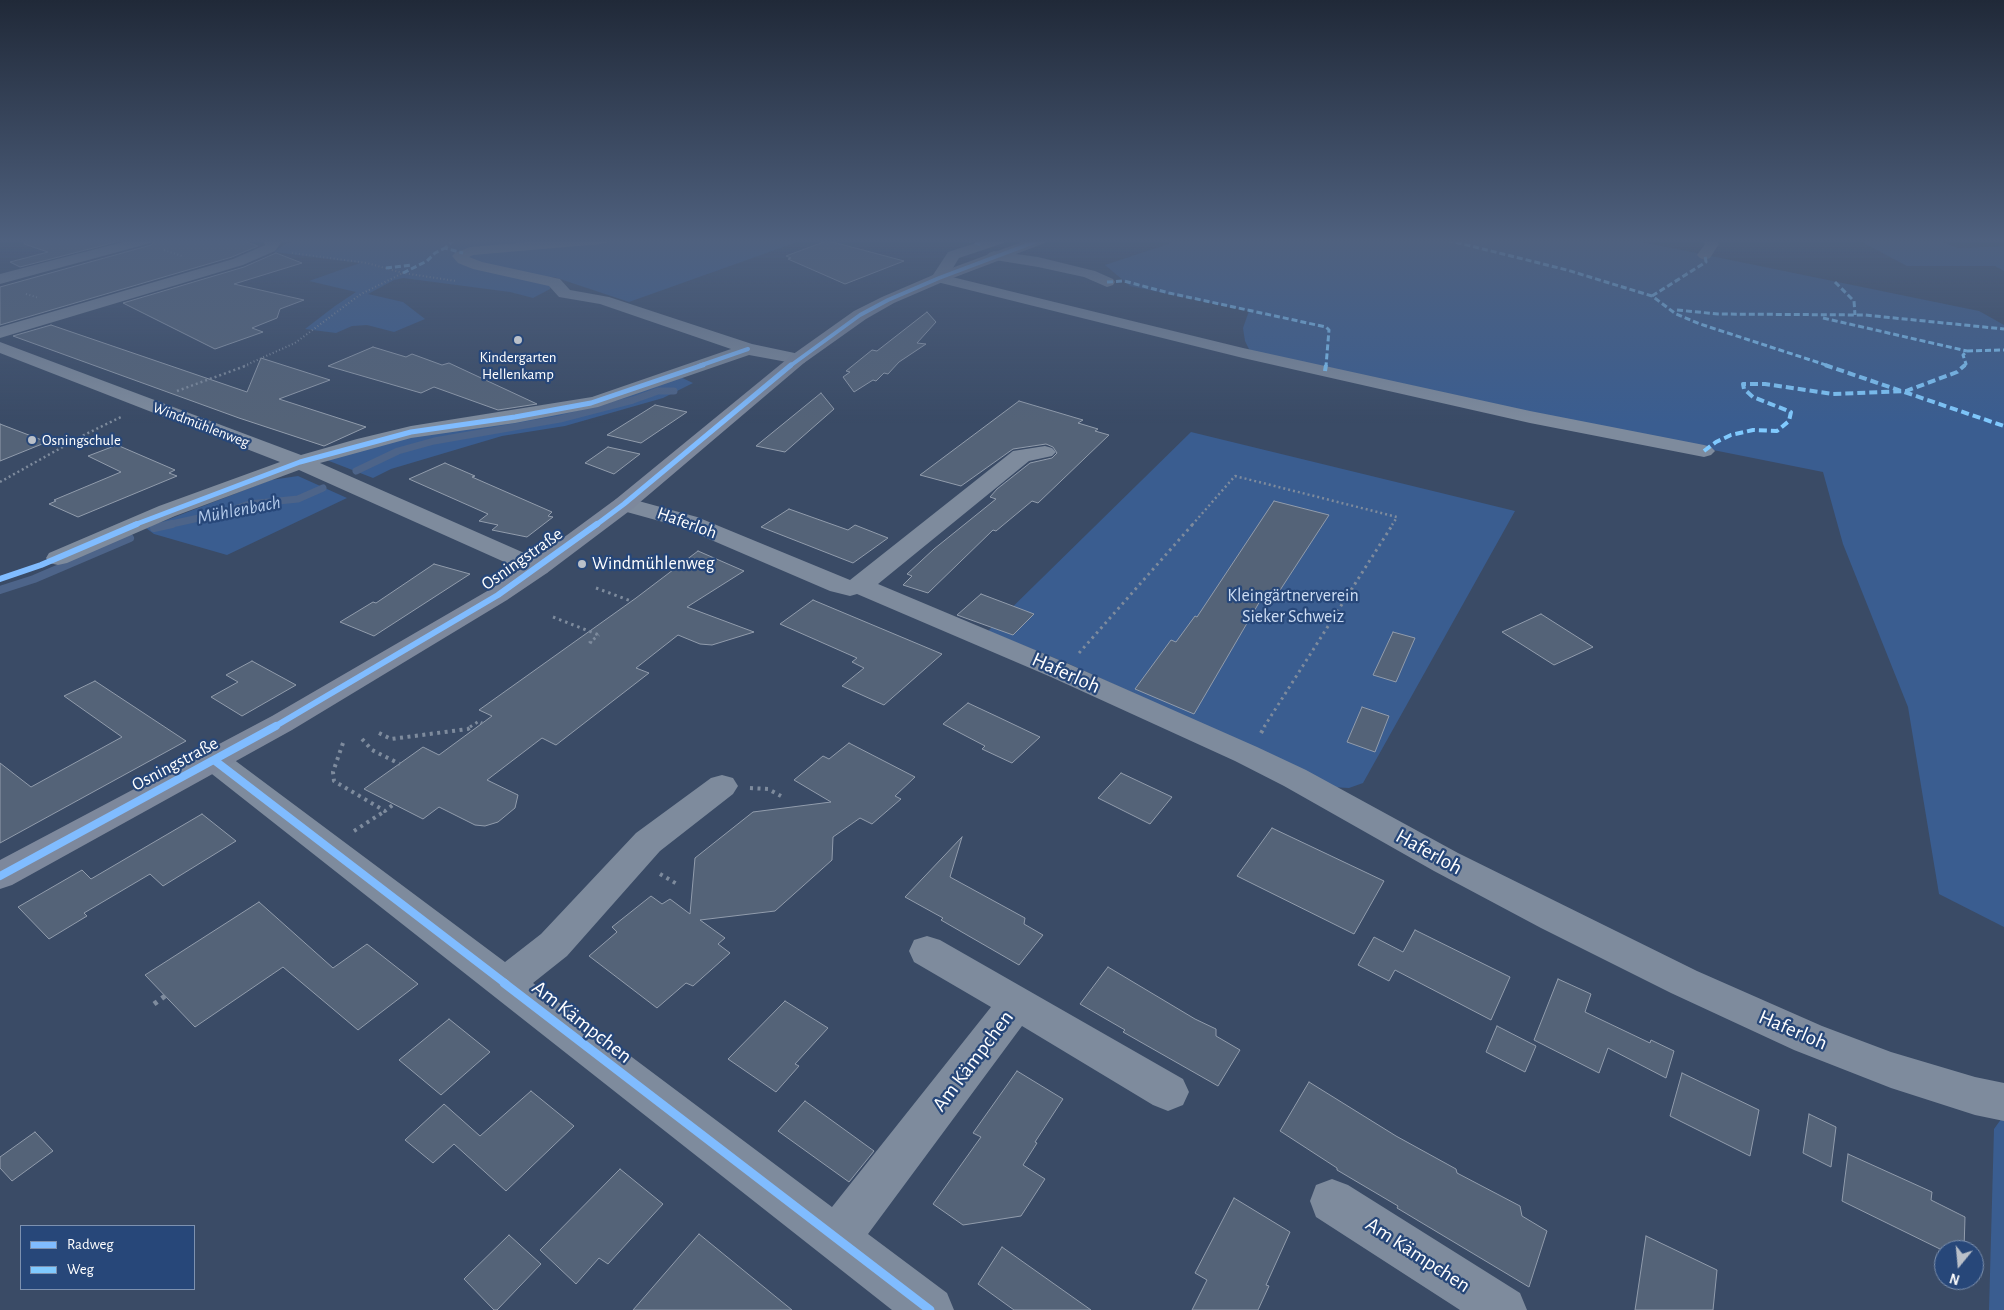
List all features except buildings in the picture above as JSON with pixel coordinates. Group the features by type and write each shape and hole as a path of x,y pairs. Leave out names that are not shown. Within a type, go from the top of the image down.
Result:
{"main road":[{"name":"Osningstraße","path":"0,876 362,677 498,595 538,568 624,504 798,359 860,315 886,301"}],"street":[{"path":"0,334 110,301"},
{"path":"606,301 748,350 798,359"},
{"path":"1033,301 1252,355 1530,417 1704,451"},
{"name":"Windmühlenweg","path":"0,347 300,462 538,568"},
{"path":"58,558 167,511 300,462 411,432 515,417 595,401 748,350"},
{"path":"860,586 1021,456 1032,452 1046,452"},
{"name":"Haferloh","path":"624,504 689,522 839,586 850,588 860,586 1062,671 1246,754 1344,804 1512,897 1684,982 1808,1038 1891,1070 1976,1096 2004,1102"},
{"name":"Am Kämpchen","path":"214,760 930,1310"},
{"path":"506,983 554,945 648,842 722,786"},
{"name":"Am Kämpchen","path":"927,951 1168,1092"},
{"name":"Am Kämpchen","path":"837,1238 1017,1003"},
{"name":"Am Kämpchen","path":"1332,1201 1503,1310"}],"path":[{"path":"0,482 145,404 278,352 314,331 352,301"},
{"path":"1062,671 1235,476 1397,517 1246,754"},
{"path":"596,588 631,601"},
{"path":"553,617 599,635 590,642 592,643"},
{"path":"379,733 391,739 468,729 478,721 482,723"},
{"path":"362,738 372,750 400,764"},
{"path":"343,743 333,772 334,781 385,811"},
{"path":"359,827 394,804"},
{"path":"154,1004 165,996"}],"green space":[{"path":"342,301 399,301 425,319 394,332 367,325 352,326 336,333 305,329"},
{"path":"1202,301 1931,301 1979,311 2004,325 2004,927 1939,894 1908,707 1843,544 1823,472 1518,411 1250,351 1245,341 1243,328 1249,311"},
{"path":"678,376 693,383 663,398 565,426 502,436 391,469 373,478 324,459 416,433 543,415"},
{"name":"Kleingärtnerverein Sieker Schweiz","path":"1191,432 1515,511 1363,783 1349,788 1331,787 1252,747 1069,664 988,631"},
{"path":"298,476 347,498 227,555 154,534 146,528 271,480"},
{"path":"2004,1115 2004,1310 1989,1310 1994,1129"}],"waterway":[{"name":"Mühlenbach","path":"356,471 398,451 434,441 560,419 633,400 658,391 674,391"},
{"name":"Mühlenbach","path":"167,525 226,512 249,504 298,499 323,488"},
{"name":"Mühlenbach","path":"154,528 172,524"},
{"name":"Mühlenbach","path":"0,590 34,579 130,538"}],"marked path":[{"path":"1207,301 1326,327 1329,330 1325,371"},
{"path":"1659,301 1676,314 1700,324 1906,391 2004,426"},
{"path":"1854,301 1855,315"},
{"path":"1677,310 1718,314 1865,315 2004,329"},
{"path":"1823,318 1967,351"},
{"path":"1704,451 1716,442 1731,435 1753,430 1777,431 1789,421 1791,412 1753,397 1744,389 1743,384 1765,384 1833,394 1906,391 1957,372 1966,364 1963,355 1967,351 2004,350"}],"cycle path":[{"path":"0,876 282,723 498,595 538,568 624,504 798,359 860,315 886,301"},
{"path":"0,579 41,565 167,511 300,462 411,432 515,417 591,403 748,349"},
{"path":"214,760 930,1310"}],"place":[{"name":"Kindergarten Hellenkamp","path":"518,340"},
{"name":"Osningschule","path":"32,440"},
{"name":"Windmühlenweg","path":"582,564"}]}
